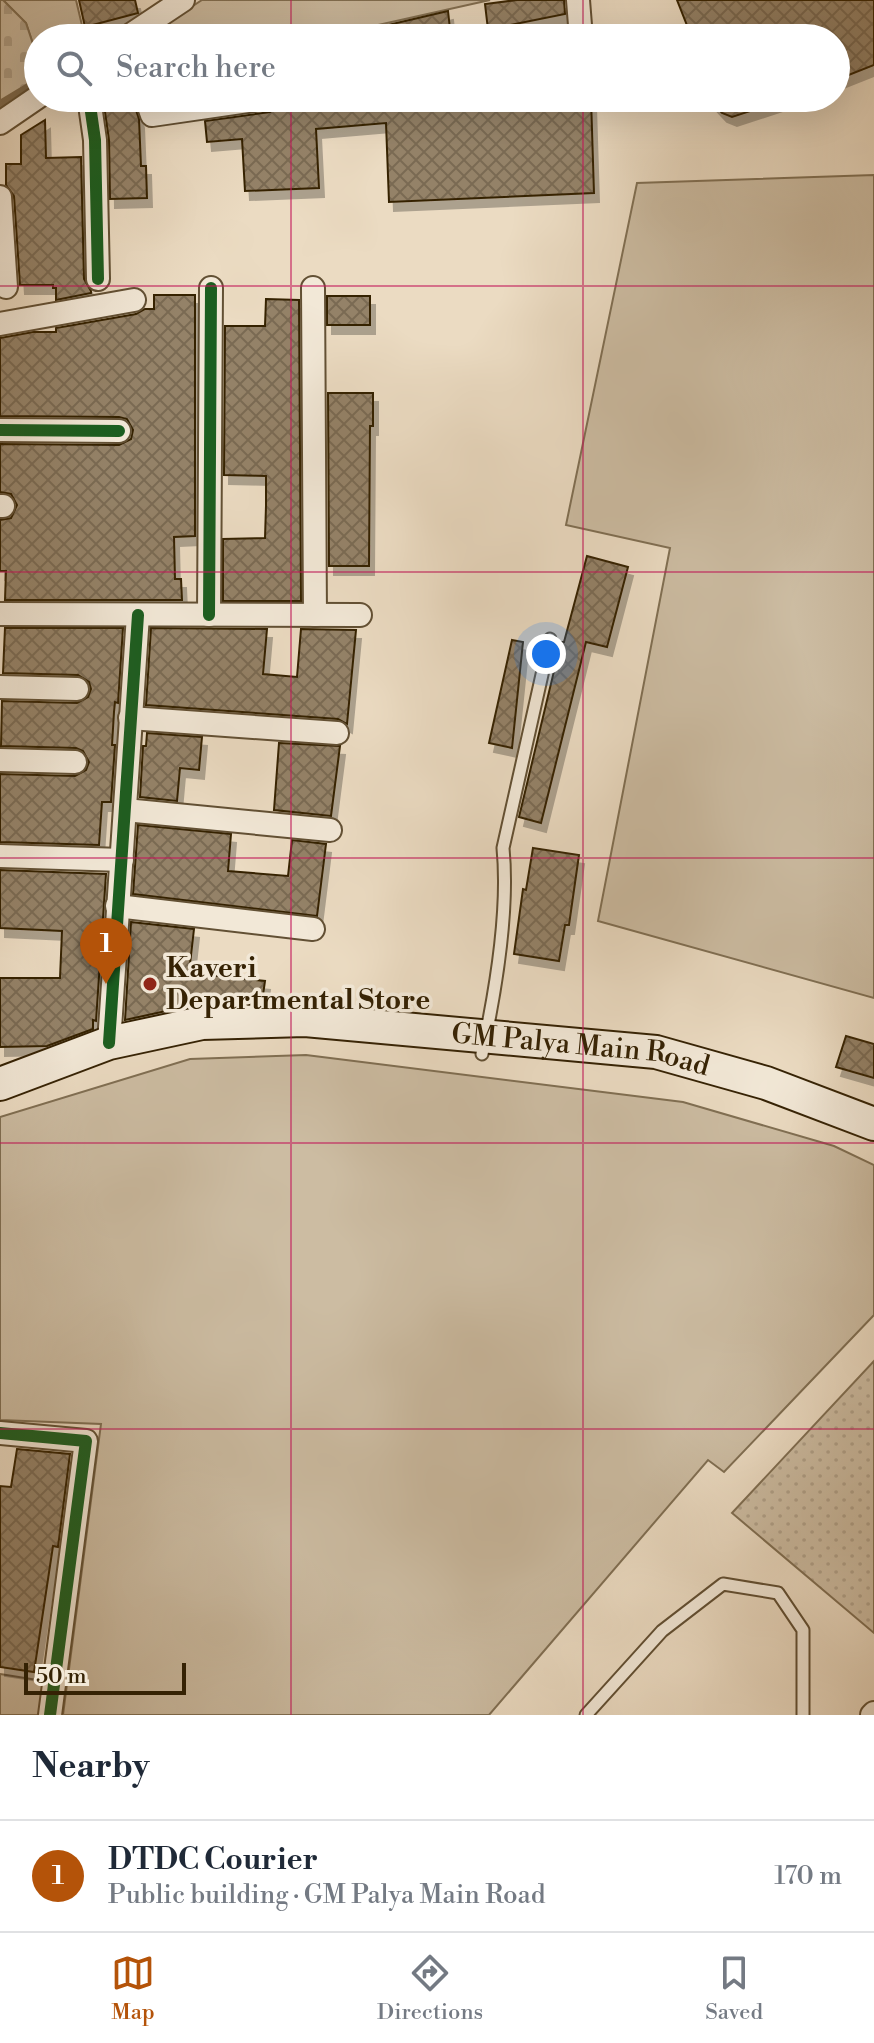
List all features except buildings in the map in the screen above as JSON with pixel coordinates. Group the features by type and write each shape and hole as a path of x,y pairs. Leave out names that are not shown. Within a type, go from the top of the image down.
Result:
{"main road":[{"name":"GM Palya Main Road","path":"0,1084 109,1043 202,1023 305,1020 484,1045 656,1052 766,1083 874,1124"},
{"path":"0,1093 208,1041 484,1045 709,1082 874,1142"}],"street":[{"path":"150,9 183,0"},
{"path":"578,0 580,24"},
{"path":"0,123 24,107"},
{"path":"91,112 95,140 98,279"},
{"path":"151,112 152,115 172,112"},
{"path":"0,197 6,287"},
{"path":"209,615 211,288"},
{"path":"313,288 315,615"},
{"path":"0,324 134,300"},
{"path":"0,430 119,431"},
{"path":"0,614 360,615"},
{"path":"109,1043 138,615"},
{"path":"0,687 77,689"},
{"path":"130,718 337,733"},
{"path":"0,760 75,762"},
{"path":"125,810 330,830"},
{"path":"0,856 122,860"},
{"path":"117,906 313,929"},
{"path":"0,1433 86,1441 50,1715"}],"lane":[{"path":"484,1045 506,876 503,848 550,639"},
{"path":"586,1715 662,1631 723,1584 778,1593 803,1630 803,1715"}],"green space":[{"path":"0,0 3,0 26,24 24,89 0,107"},
{"path":"3,0 76,0 82,24 26,24"},
{"path":"202,0 490,0 383,24 165,24"},
{"path":"874,175 874,998 598,921 670,548 566,525 637,183"},
{"path":"306,1055 683,1102 834,1146 874,1165 874,1315 724,1472 708,1460 489,1715 63,1715 101,1424 0,1420 0,1117 190,1059"},
{"path":"874,1361 874,1633 732,1513"},
{"path":"0,1674 44,1681 40,1715 0,1715"}],"waterway":[{"path":"0,103 24,88"}],"cycle path":[{"path":"91,112 95,140 98,279"},
{"path":"209,615 211,288"},
{"path":"0,430 119,431"},
{"path":"109,1043 138,615"},
{"path":"0,1433 86,1441 50,1715"}],"place":[{"name":"DTDC Courier","path":"106,984"},
{"name":"Kaveri Departmental Store","path":"150,984"}]}
